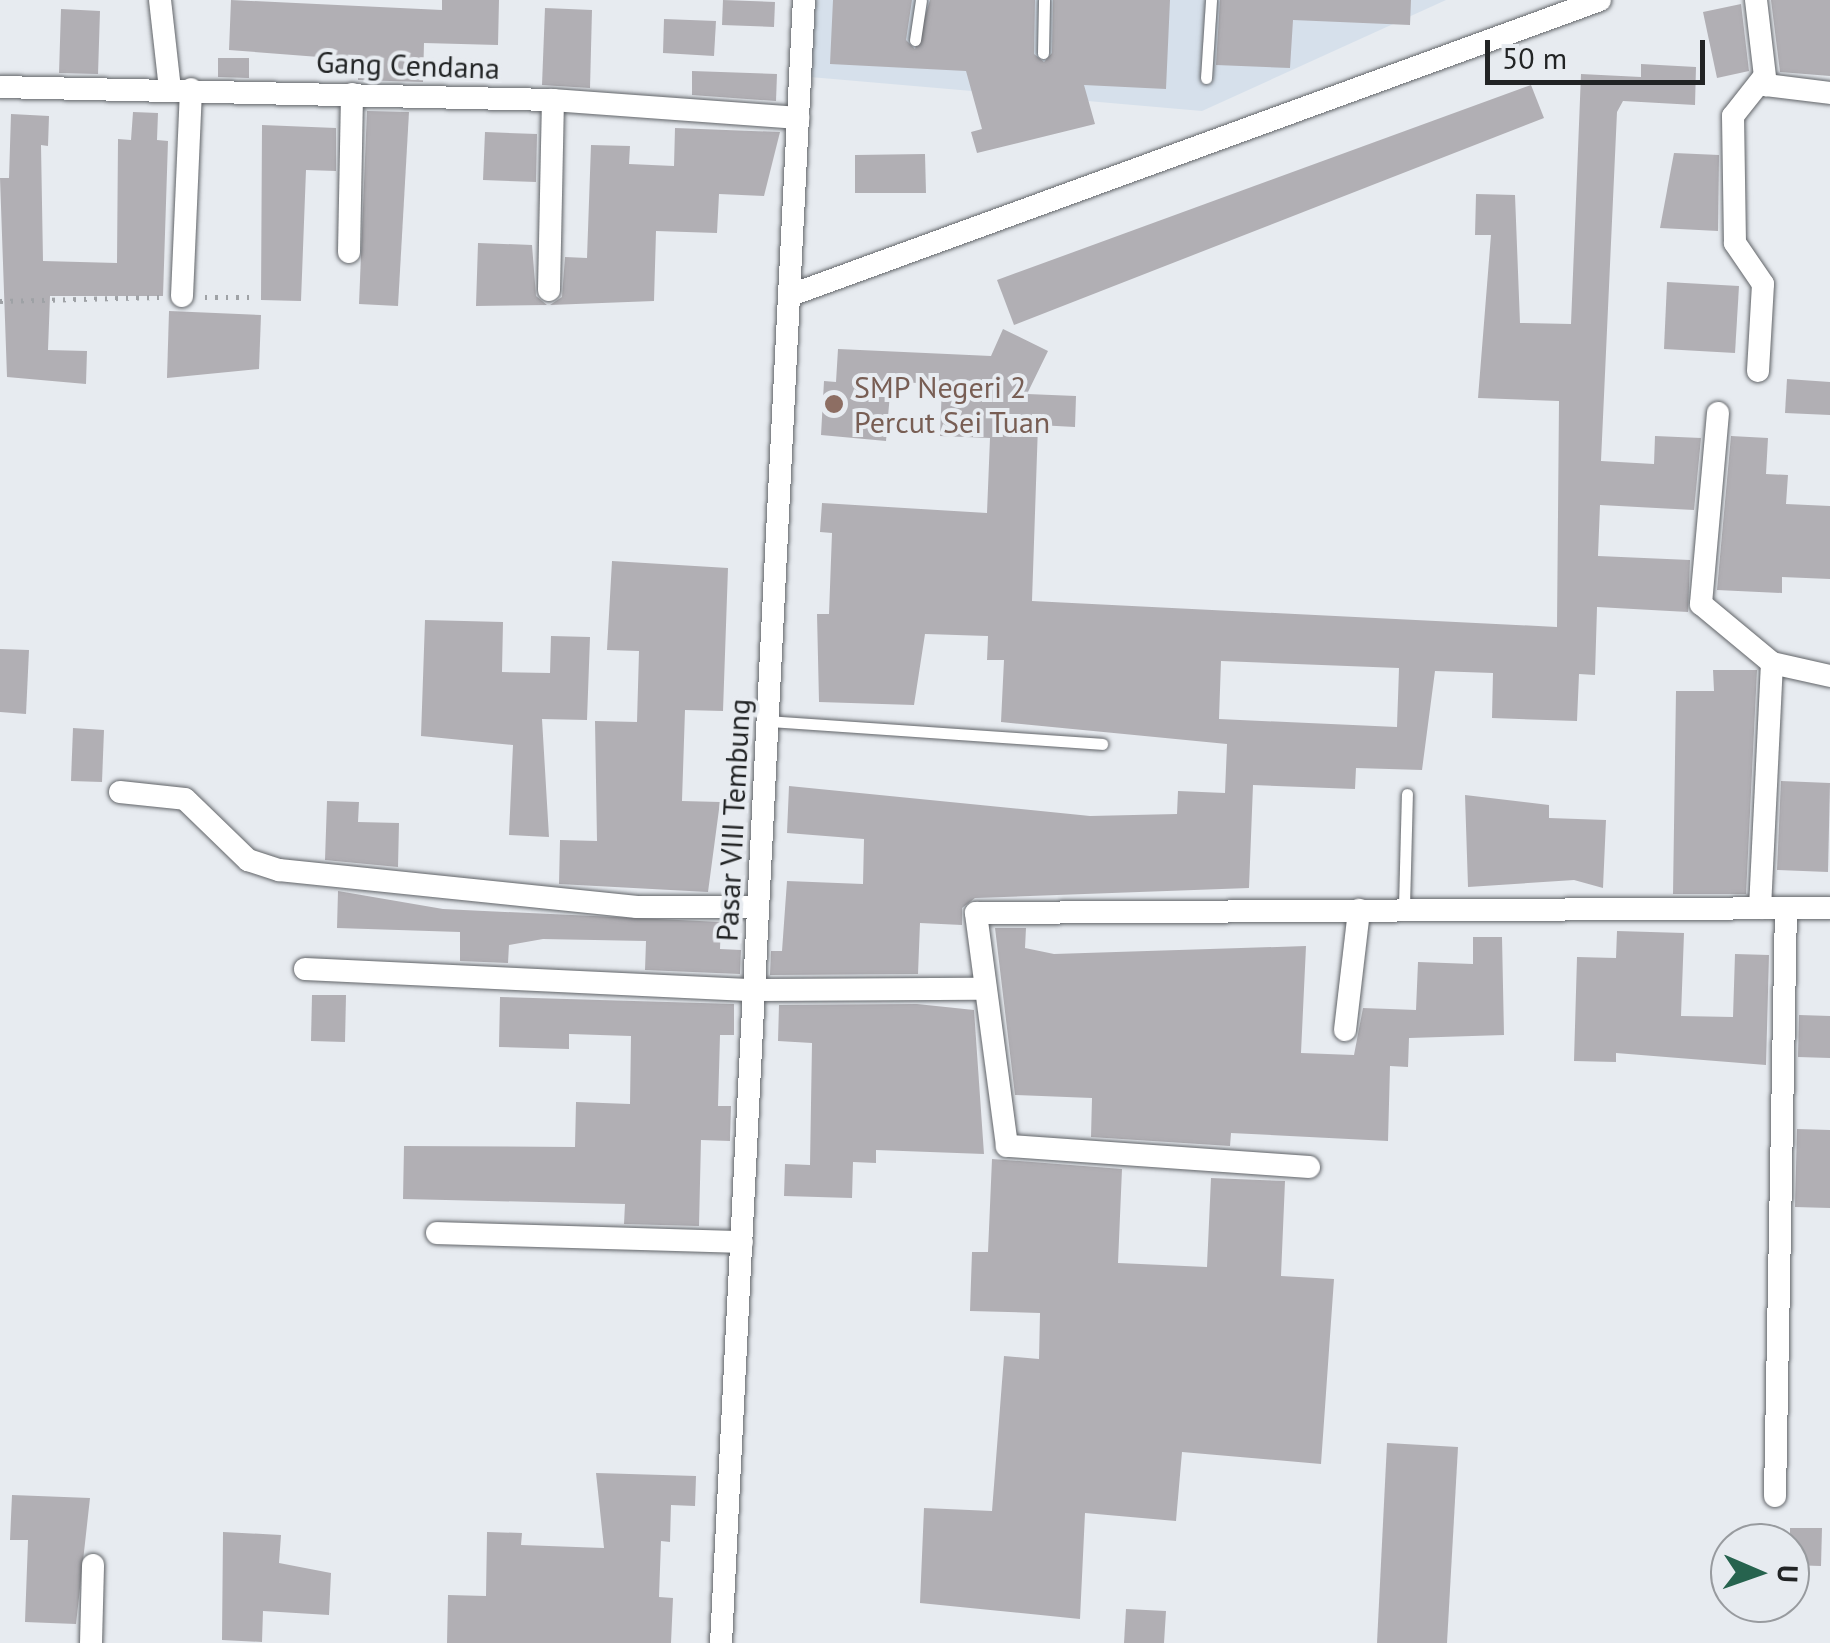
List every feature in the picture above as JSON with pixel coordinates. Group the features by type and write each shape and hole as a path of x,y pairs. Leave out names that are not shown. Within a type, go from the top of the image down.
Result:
{"street":[{"path":"160,0 180,89 182,296"},
{"name":"Pasar VIII Tembung","path":"721,1643 804,0"},
{"path":"791,286 1600,0"},
{"path":"1756,0 1763,78 1773,90 1830,93"},
{"path":"1758,371 1763,284 1735,243 1733,116 1763,78"},
{"name":"Gang Cendana","path":"8,87 553,100 798,118"},
{"path":"349,252 352,94"},
{"path":"548,290 553,100"},
{"path":"1718,413 1700,604 1772,663 1830,676"},
{"path":"1760,908 1772,663"},
{"path":"120,792 185,798 248,860 279,870 637,906 758,907"},
{"path":"1308,1167 1016,1150 1002,1138 973,919 981,911 1358,910 1404,906 1830,908"},
{"path":"1775,1496 1786,909"},
{"path":"1344,1030 1358,910"},
{"path":"305,968 754,990 980,989"},
{"path":"436,1233 742,1242"},
{"path":"92,1643 93,1565"}],"lane":[{"path":"916,40 921,0"},
{"path":"1043,53 1044,0"},
{"path":"1206,78 1211,0"},
{"path":"768,721 1102,744"},
{"path":"1404,906 1408,794"}],"path":[{"path":"0,301 258,297"}],"shaded area":[{"path":"816,0 1446,0 1202,111 810,77"}],"building":[{"path":"231,0 442,10 442,0 499,0 498,45 424,43 423,82 358,80 358,60 229,50"},
{"path":"723,0 775,2 774,27 722,25"},
{"path":"833,0 912,0 906,40 915,49 930,0 1035,0 1034,54 1044,62 1052,53 1053,0 1170,0 1166,89 1084,85 1095,124 977,153 971,132 982,129 966,71 830,64"},
{"path":"1220,0 1411,0 1410,25 1293,20 1290,68 1216,65"},
{"path":"1771,0 1830,0 1830,76 1780,72"},
{"path":"1741,4 1749,71 1717,78 1703,12"},
{"path":"545,8 592,10 590,88 542,85"},
{"path":"61,9 100,11 98,74 59,73"},
{"path":"664,19 716,21 714,56 663,53"},
{"path":"218,58 249,58 249,78 218,77"},
{"path":"1641,64 1696,67 1695,105 1623,101 1617,112 1601,461 1654,464 1655,436 1701,438 1694,510 1600,505 1598,556 1690,560 1688,612 1597,607 1595,675 1579,674 1577,721 1492,718 1493,673 1435,671 1422,770 1356,768 1355,789 1253,785 1249,888 975,898 962,908 962,925 920,923 918,974 770,975 771,951 782,951 787,881 863,884 864,839 787,833 789,786 1090,816 1177,814 1178,791 1225,793 1227,744 1001,722 1004,660 987,660 988,636 925,634 914,705 819,702 817,614 829,614 832,533 820,532 822,503 987,513 990,438 940,436 942,385 891,381 886,441 821,435 824,381 836,382 838,349 991,356 1003,329 1048,351 1027,394 1076,396 1075,427 1038,425 1032,601 1557,627 1559,401 1478,398 1491,235 1475,235 1476,194 1515,195 1520,323 1571,324 1581,74 1641,77","holes":["1221,661 1399,668 1397,727 1219,719"]},
{"path":"692,71 777,74 776,101 692,95"},
{"path":"1531,85 1544,118 1014,325 997,280"},
{"path":"367,111 409,112 398,306 359,304"},
{"path":"133,112 158,113 157,140 168,141 163,296 50,296 48,350 87,351 86,384 7,377 0,178 9,178 11,114 49,116 48,146 41,145 43,261 117,263 118,139 131,140"},
{"path":"262,125 336,128 336,171 306,170 301,301 261,300"},
{"path":"675,128 780,132 764,196 719,194 717,233 656,231 654,301 550,305 562,297 565,257 587,258 591,145 630,146 629,164 674,166"},
{"path":"485,132 537,134 536,182 483,180"},
{"path":"1674,153 1719,155 1718,231 1660,228"},
{"path":"925,154 926,193 855,193 855,155"},
{"path":"478,243 532,245 536,296 547,305 476,306"},
{"path":"1667,282 1739,286 1735,353 1664,349"},
{"path":"169,311 261,315 259,369 167,378"},
{"path":"1787,379 1830,382 1830,415 1785,413"},
{"path":"1731,436 1768,438 1766,474 1788,475 1786,504 1830,506 1830,579 1782,577 1782,593 1717,590"},
{"path":"612,561 728,568 723,711 685,710 682,801 720,802 708,892 559,884 560,840 597,841 595,721 637,722 639,651 607,650"},
{"path":"425,620 503,622 502,672 550,673 551,636 590,637 587,720 542,719 549,837 509,835 513,745 421,736"},
{"path":"0,649 29,650 26,714 0,712"},
{"path":"1713,670 1757,670 1746,894 1673,894 1676,691 1714,691"},
{"path":"73,728 104,730 102,782 71,781"},
{"path":"1781,781 1830,783 1828,872 1777,870"},
{"path":"1465,795 1549,805 1549,818 1606,820 1603,888 1574,880 1468,887"},
{"path":"327,801 359,802 358,822 399,823 398,867 325,860"},
{"path":"338,891 443,909 721,922 720,949 741,950 740,974 645,970 646,941 543,939 509,945 508,963 460,961 460,932 337,928"},
{"path":"995,928 1026,928 1025,948 1054,954 1306,946 1301,1053 1354,1055 1363,1008 1416,1010 1418,962 1473,964 1473,937 1502,937 1504,1035 1409,1038 1408,1067 1390,1066 1388,1141 1231,1133 1230,1146 1091,1137 1092,1098 1015,1095"},
{"path":"1617,931 1684,933 1681,1016 1733,1017 1735,954 1769,955 1766,1065 1616,1053 1616,1062 1574,1061 1577,957 1616,958"},
{"path":"312,995 346,995 345,1042 311,1041"},
{"path":"500,997 734,1004 734,1035 720,1035 718,1106 731,1106 730,1141 701,1140 699,1226 624,1224 625,1204 403,1199 404,1146 575,1147 576,1102 630,1104 631,1036 569,1034 569,1049 499,1047"},
{"path":"917,1004 974,1010 984,1154 876,1150 876,1163 853,1162 852,1198 784,1196 785,1164 810,1165 812,1043 778,1041 779,1005"},
{"path":"1799,1015 1830,1016 1830,1058 1798,1057"},
{"path":"1797,1129 1830,1130 1830,1208 1795,1207"},
{"path":"992,1159 1122,1169 1118,1263 1207,1267 1211,1178 1285,1181 1281,1276 1334,1279 1321,1464 1182,1452 1176,1521 1085,1513 1080,1619 920,1603 924,1508 992,1511 1004,1356 1039,1359 1040,1313 970,1311 972,1252 988,1252"},
{"path":"1387,1443 1458,1447 1447,1643 1377,1643"},
{"path":"596,1473 696,1476 695,1506 671,1505 670,1542 661,1541 659,1597 673,1598 671,1643 447,1643 448,1595 486,1596 487,1532 522,1533 521,1545 604,1548"},
{"path":"12,1495 90,1498 76,1624 25,1622 28,1540 10,1540"},
{"path":"1810,1528 1822,1528 1821,1566 1810,1566"},
{"path":"223,1532 281,1535 279,1563 331,1573 329,1615 263,1611 262,1642 222,1640"},
{"path":"1126,1609 1166,1611 1164,1643 1124,1643"}],"place":[{"name":"SMP Negeri 2 Percut Sei Tuan","path":"834,404"}]}
